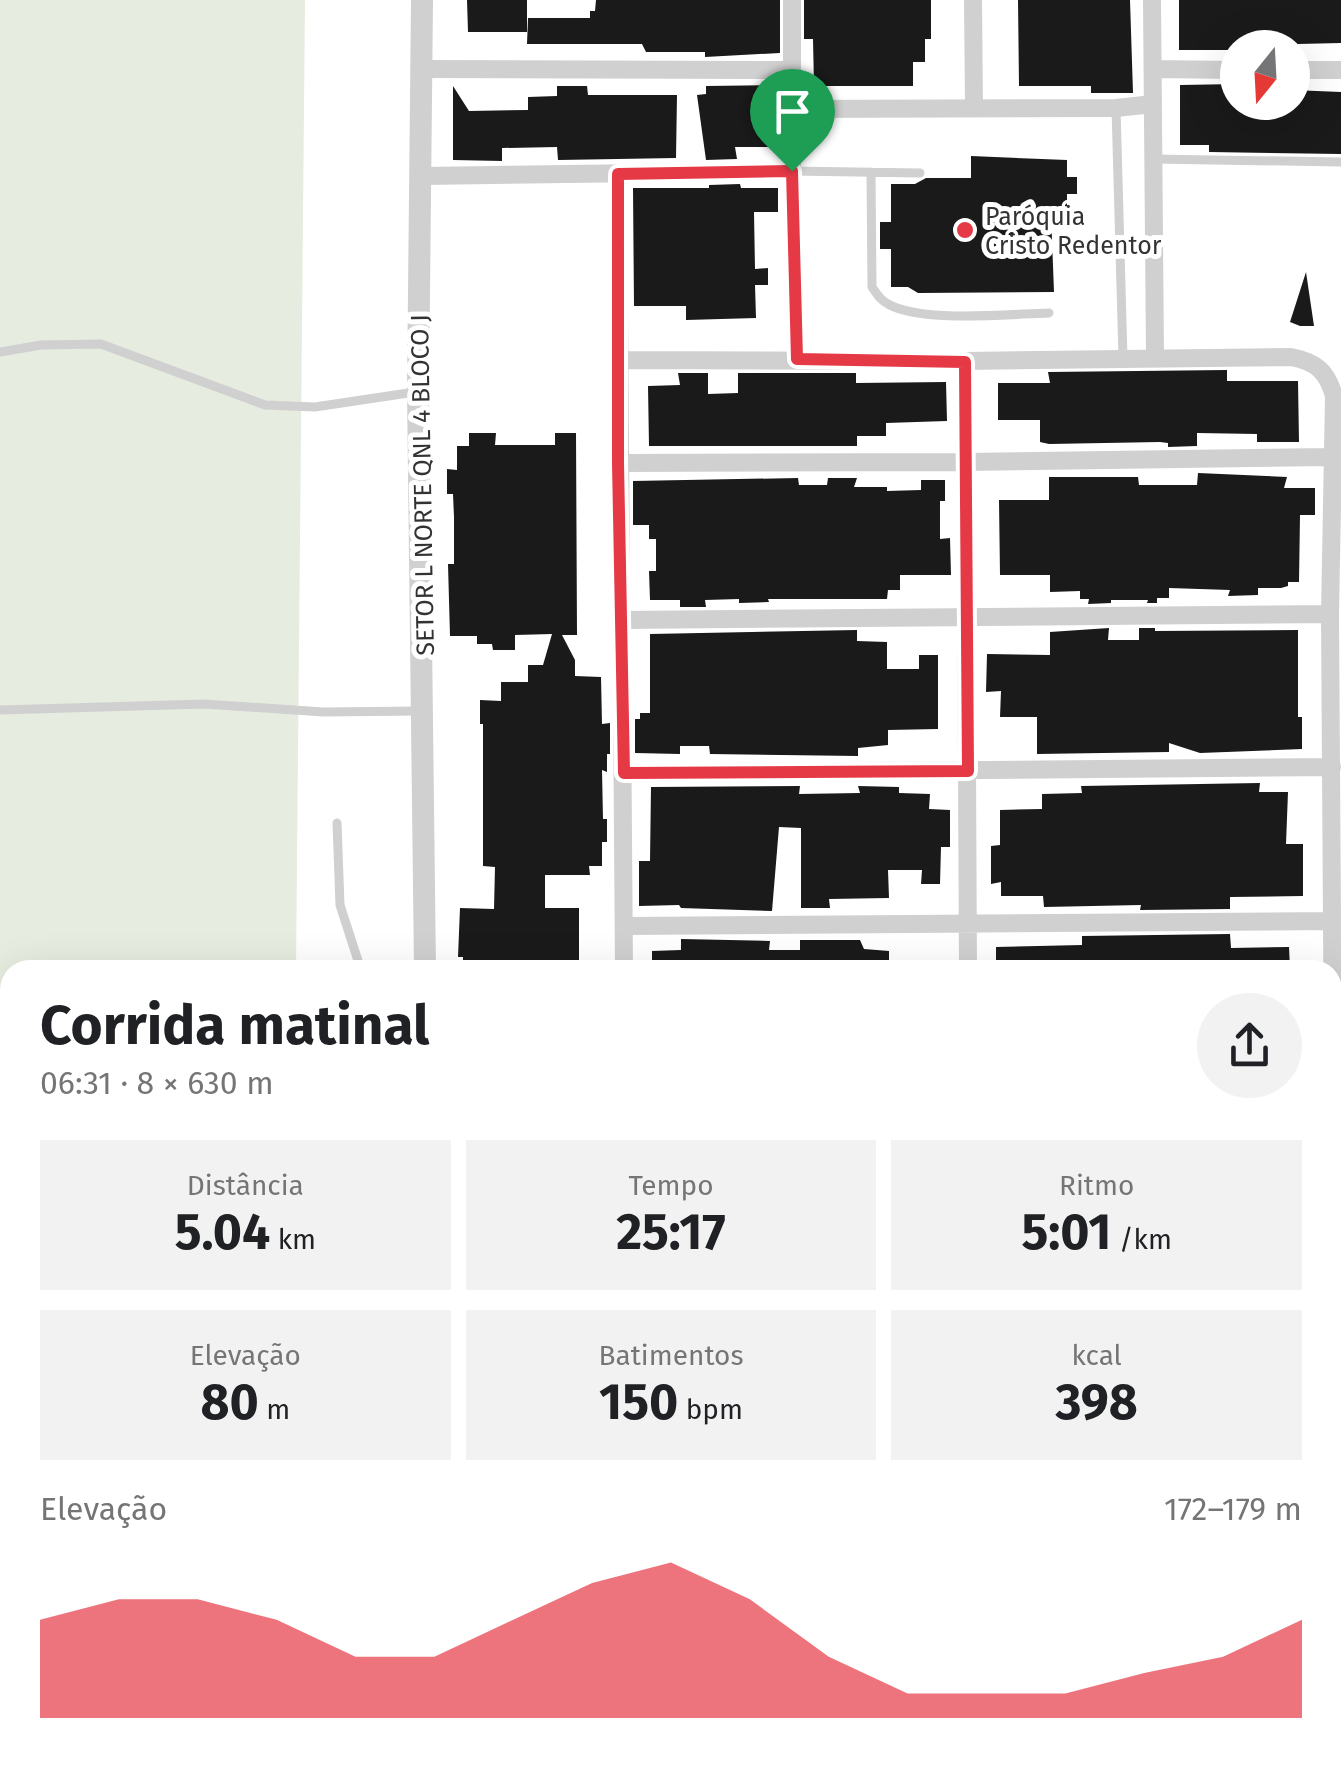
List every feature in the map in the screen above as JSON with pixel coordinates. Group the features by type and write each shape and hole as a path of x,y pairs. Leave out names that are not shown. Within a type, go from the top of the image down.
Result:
{"street":[{"name":"SETOR L NORTE QNL 4 BLOCO J","path":"422,0 418,391 425,960"},
{"path":"792,0 797,359"},
{"path":"973,0 974,108"},
{"path":"1152,0 1155,357"},
{"path":"423,69 791,70"},
{"path":"1153,69 1220,70"},
{"path":"1310,70 1341,70"},
{"path":"791,109 1116,108 1152,104"},
{"path":"422,176 792,171"},
{"path":"618,174 624,960"},
{"path":"618,360 965,362 1290,357 1320,367 1335,390 1330,614 1333,960"},
{"path":"965,362 968,960"},
{"path":"618,463 1331,456"},
{"path":"621,620 1330,614"},
{"path":"624,773 1332,767"},
{"path":"624,926 1333,921"}],"lane":[{"path":"1116,108 1124,358"},
{"path":"1153,159 1341,162"},
{"path":"792,171 920,173"},
{"path":"871,172 872,287 879,298 906,311 930,314 1049,313"},
{"path":"0,352 101,344 265,404 315,407 418,391"},
{"path":"0,710 204,704 323,712 422,710"},
{"path":"337,823 340,905 357,960"}],"shaded area":[{"path":"0,0 305,0 296,960 0,960"}],"building":[{"path":"467,0 527,0 527,32 468,32"},
{"path":"596,0 780,0 780,53 705,57 705,52 646,52 642,44 527,44 528,18 590,18"},
{"path":"804,0 931,0 931,39 925,39 925,62 913,62 913,86 814,86 813,39 804,39"},
{"path":"1018,0 1130,0 1133,93 1091,93 1091,86 1019,86"},
{"path":"1179,0 1341,0 1341,43 1310,44 1310,30 1220,30 1220,50 1179,50"},
{"path":"1220,84 1220,120 1310,120 1310,91 1341,92 1341,154 1209,152 1209,145 1180,145 1180,85"},
{"path":"780,85 780,147 735,147 737,159 706,160 697,95 706,94 706,86"},
{"path":"453,86 469,111 528,110 528,97 557,96 557,86 587,86 588,95 677,95 676,158 558,160 557,147 502,148 502,161 453,160"},
{"name":"Paróquia Cristo Redentor","path":"971,156 1067,160 1067,177 1077,177 1077,194 1067,194 1067,211 1051,213 1054,292 918,293 908,287 891,287 891,249 880,249 880,222 891,222 891,184 915,184 926,178 971,178"},
{"path":"740,184 741,188 778,188 778,212 754,212 755,269 768,268 768,285 755,285 756,318 686,320 686,306 634,306 633,188"},
{"path":"1306,272 1314,326 1290,322"},
{"path":"1227,370 1227,381 1298,381 1299,442 1257,442 1257,434 1197,433 1197,446 1168,447 1168,443 1160,442 1049,444 1040,442 1040,420 998,420 998,383 1050,383 1048,372"},
{"path":"678,373 708,373 708,394 738,393 738,373 856,373 856,383 946,382 947,421 886,423 886,436 857,436 857,446 649,446 648,386 680,385"},
{"path":"469,433 496,433 495,445 555,445 555,433 576,433 577,635 562,635 575,660 575,676 601,677 602,724 610,723 607,772 602,770 607,842 602,842 602,866 589,866 590,875 545,875 545,908 579,908 579,960 458,957 460,908 494,909 495,867 483,866 480,700 501,701 501,682 528,682 528,665 543,665 552,634 515,635 515,650 493,650 492,644 477,644 477,636 450,636 448,564 454,564 454,517 453,494 447,494 447,469 457,470 457,446 469,446"},
{"path":"1198,473 1287,477 1284,488 1315,488 1315,515 1300,515 1299,582 1288,582 1288,586 1281,588 1258,588 1258,595 1228,596 1230,590 1169,588 1169,598 1157,598 1157,603 1111,600 1088,604 1089,599 1080,599 1080,591 1050,592 1050,575 1000,575 999,500 1049,500 1049,477 1138,477 1139,485 1197,485"},
{"path":"798,478 799,485 827,485 828,478 857,478 854,487 887,487 887,491 921,490 921,480 945,480 945,501 940,501 940,539 950,538 951,575 900,575 900,590 888,590 887,599 768,599 769,602 739,603 739,599 705,600 706,607 680,607 680,600 650,600 649,571 656,571 656,539 649,539 649,525 633,525 633,481"},
{"path":"1109,628 1108,640 1139,640 1139,628 1298,630 1302,749 1200,753 1169,743 1169,752 1037,754 1037,717 1000,717 1001,691 986,692 987,654 1050,655 1050,632"},
{"path":"857,630 857,641 887,642 887,669 919,669 919,655 938,655 938,729 888,730 888,745 858,748 858,756 710,754 709,746 680,746 680,754 635,753 635,719 640,719 640,713 650,713 650,634"},
{"path":"1260,783 1259,792 1288,792 1286,844 1303,844 1303,896 1230,897 1230,909 1140,910 1141,905 1044,907 1043,896 1001,896 1001,882 991,884 991,846 1000,845 1000,810 1042,809 1042,794 1082,793 1081,786"},
{"path":"800,786 799,794 860,793 858,786 899,787 899,793 930,794 929,809 950,810 950,847 941,847 940,884 921,884 922,870 888,870 889,898 829,899 830,908 801,908 801,828 779,827 772,911 639,906 639,861 650,861 651,787"},
{"path":"1230,934 1231,948 1289,947 1290,960 996,960 996,947 1082,945 1082,936"},
{"path":"681,939 770,941 769,950 800,950 800,940 860,940 864,949 889,951 889,960 652,960 652,951 681,950"}],"place":[{"name":"Paróquia Cristo Redentor","path":"965,230"}],"route":[{"path":"792,171 797,359 965,362 968,771 624,773 618,174 792,171"}]}
